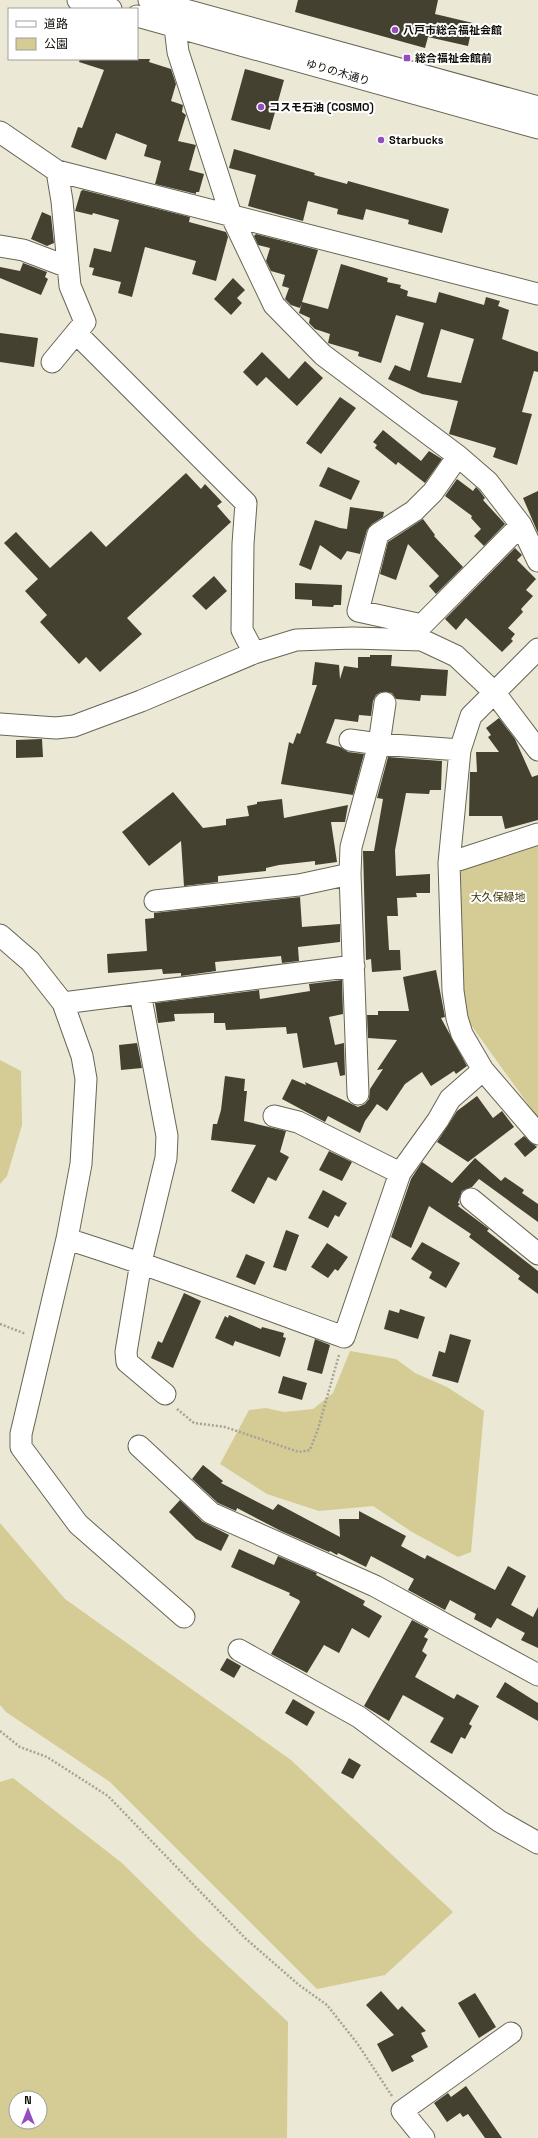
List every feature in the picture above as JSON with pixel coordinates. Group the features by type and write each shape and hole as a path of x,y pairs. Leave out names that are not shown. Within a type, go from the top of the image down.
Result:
{"street":[{"path":"78,0 107,8"},
{"name":"ゆりの木通り","path":"149,0 177,18 538,128"},
{"name":"ゆりの木通り","path":"138,16 177,18 538,108"},
{"path":"177,18 178,52 231,215 274,305 323,355 458,456 488,482 521,525 538,561"},
{"path":"0,132 57,171 538,294"},
{"path":"52,362 85,322 70,286 62,201 57,171"},
{"path":"0,246 24,250 68,267"},
{"path":"76,333 246,503 243,544 242,630 254,653"},
{"path":"458,456 433,492 414,511 378,534 358,611 422,625 521,525"},
{"path":"0,724 56,728 74,726 140,701 254,653 296,640 353,638 422,640 456,656 494,692 538,750"},
{"path":"538,649 471,716 460,750 449,862 453,991 457,1018 462,1034 482,1070 538,1134"},
{"path":"358,1094 350,874 351,847 379,744 385,703"},
{"path":"350,740 379,744 460,750"},
{"path":"449,862 538,834"},
{"path":"155,901 299,885 350,874"},
{"path":"0,935 30,961 63,1003 82,1056 86,1079 81,1164 67,1238 21,1434 21,1447 78,1524 184,1617"},
{"path":"63,1003 354,966"},
{"path":"140,992 167,1136 166,1158 141,1262 126,1352 127,1362 165,1394"},
{"path":"67,1238 141,1262 207,1288 344,1337 400,1173 438,1120 450,1099 482,1070"},
{"path":"274,1116 298,1122 400,1173"},
{"path":"471,1200 538,1254"},
{"path":"139,1446 212,1513 375,1586 538,1675"},
{"path":"239,1650 359,1717 499,1821 538,1843"},
{"path":"424,2138 402,2111 511,2034"}],"path":[{"path":"0,1324 43,1341"},
{"path":"165,1394 181,1414 194,1423 225,1427 299,1452 310,1450 318,1429 344,1337"},
{"path":"0,1731 20,1747 48,1757 108,1796 245,1938 299,1985 327,2005 357,2042 402,2111"}],"green space":[{"name":"大久保緑地","path":"538,841 538,1118 471,1025 464,1004 457,876 461,866"},
{"path":"0,1060 21,1071 22,1125 7,1176 0,1184"},
{"path":"350,1351 396,1359 415,1373 447,1387 484,1411 471,1552 458,1557 412,1532 373,1506 319,1511 267,1494 220,1464 249,1410 266,1408 284,1412 313,1409 333,1393"},
{"path":"0,1523 65,1599 291,1760 453,1912 385,1975 317,1989 110,1782 6,1712 0,1705"},
{"path":"13,1778 122,1863 198,1938 288,2022 287,2138 0,2138 0,1782"}],"building":[{"name":"八戸市総合福祉会館","path":"298,0 438,0 435,14 473,23 468,46 428,37 425,48 295,12"},
{"path":"150,59 149,62 171,69 176,84 171,101 183,105 182,112 186,115 178,141 196,145 189,170 204,174 199,192 196,192 196,194 155,184 161,161 144,156 147,145 116,133 106,160 71,147 78,127 82,128 104,70 79,62 80,60"},
{"path":"245,69 284,80 270,130 231,120"},
{"path":"234,149 315,173 314,175 347,184 348,181 449,209 442,233 408,224 409,220 366,209 363,220 337,214 338,209 308,201 303,221 248,206 256,175 229,168"},
{"path":"83,190 190,217 189,222 226,232 228,237 216,281 192,274 196,261 145,247 132,297 118,293 121,282 92,275 94,268 89,267 94,248 111,252 119,220 93,213 92,215 75,211 81,191"},
{"path":"42,212 51,216 54,243 47,246 31,239"},
{"path":"256,234 318,250 302,302 328,309 341,264 388,278 387,282 401,285 400,288 408,291 407,296 436,303 439,292 484,305 486,297 500,301 498,306 509,310 502,339 538,352 538,372 534,371 522,412 532,414 517,465 493,457 496,448 449,434 458,401 422,394 388,379 395,365 410,371 424,323 396,315 381,363 358,356 359,352 328,343 330,334 315,329 309,323 310,318 299,313 302,303 300,308 291,305 285,299 289,288 282,286 285,275 271,271 266,261 270,248 258,245 254,236","holes":["441,329 474,339 461,383 427,377"]},
{"path":"23,263 47,272 45,277 48,279 41,295 0,278 0,267 20,271"},
{"path":"233,278 245,290 237,298 242,303 231,315 214,299"},
{"path":"0,333 38,338 34,367 0,362"},
{"path":"262,352 289,379 305,361 323,378 297,406 266,377 257,386 243,372"},
{"path":"340,397 356,408 321,454 306,443"},
{"path":"383,430 421,461 429,451 442,459 425,483 398,462 396,465 375,448 377,445 373,442"},
{"path":"328,467 360,481 351,500 319,486"},
{"path":"186,473 201,489 205,484 222,502 217,506 231,522 127,618 142,634 100,672 86,657 79,664 40,622 47,615 25,591 38,579 4,543 16,532 50,568 91,531 106,547"},
{"path":"457,479 473,491 476,487 485,498 483,500 505,524 484,546 474,536 481,529 471,518 472,516 445,496"},
{"path":"538,491 538,533 523,498"},
{"path":"350,507 384,512 383,517 372,524 367,530 360,554 347,551 341,560 320,545 311,570 299,565 315,520 347,529"},
{"path":"423,519 435,535 434,536 463,567 436,594 429,586 439,576 408,544 396,580 380,574 388,542"},
{"path":"515,548 522,555 517,560 536,579 526,590 533,596 521,609 523,612 508,628 515,634 511,639 513,641 502,652 466,618 456,630 445,619"},
{"path":"214,576 227,591 206,610 192,596"},
{"path":"295,583 342,585 341,605 334,605 333,607 312,606 312,600 295,599"},
{"path":"370,655 392,655 391,666 448,670 446,696 421,695 420,701 396,699 392,693 381,692 376,695 373,701 371,716 359,715 358,722 335,719 326,743 340,747 348,752 364,754 353,795 281,784 289,742 293,744 297,733 300,734 317,685 312,685 315,662 339,665 340,679 344,666 358,668 358,657 370,657"},
{"path":"499,718 515,739 532,777 538,775 538,820 505,829 502,816 469,816 470,772 477,772 476,752 499,752 488,737 491,735 486,728"},
{"path":"42,739 43,757 16,758 16,740"},
{"path":"388,757 442,761 441,790 430,790 429,794 406,793 395,850 396,876 430,874 430,893 416,893 417,897 397,898 398,916 387,916 389,950 400,950 401,970 372,972 371,959 366,960 363,851 374,851 383,799 377,798"},
{"path":"173,792 203,828 226,825 226,819 249,816 247,806 257,804 257,802 282,799 284,818 348,805 345,822 331,822 337,862 315,865 315,861 279,865 266,868 266,871 218,876 218,882 184,886 181,841 149,866 122,832"},
{"path":"300,897 302,927 340,924 340,942 298,947 299,961 282,963 281,956 215,962 216,971 181,976 181,973 163,974 162,969 108,973 107,954 147,951 145,919 154,918 154,913"},
{"path":"436,970 445,1017 441,1018 467,1066 456,1074 454,1071 431,1086 422,1072 405,1084 387,1111 377,1104 365,1121 360,1133 328,1116 325,1122 282,1099 292,1079 306,1085 305,1082 358,1107 365,1104 369,1099 370,1089 383,1069 377,1070 397,1040 368,1038 367,1015 378,1015 378,1011 409,1011 403,977"},
{"path":"342,980 343,1014 329,1017 335,1045 344,1043 345,1075 340,1076 337,1062 303,1068 297,1033 287,1034 286,1027 226,1030 225,1023 214,1023 214,1013 174,1014 175,1021 158,1023 155,1003 259,990 260,999 310,991 309,984"},
{"path":"137,1043 142,1068 121,1070 119,1045"},
{"path":"225,1076 245,1079 244,1091 247,1091 244,1121 286,1131 280,1152 289,1157 276,1181 268,1177 254,1204 231,1191 256,1145 211,1140 213,1124 217,1124 221,1110"},
{"path":"477,1096 493,1118 502,1111 514,1127 468,1162 437,1142 457,1111"},
{"path":"524,1136 537,1147 525,1157 514,1144"},
{"path":"329,1151 352,1162 342,1181 319,1170"},
{"path":"475,1158 501,1181 505,1177 524,1190 522,1193 538,1204 538,1222 479,1179 472,1187 462,1191 458,1203 460,1204 458,1206 489,1229 487,1231 538,1271 538,1294 518,1279 520,1276 469,1237 471,1234 429,1206 411,1248 391,1237 411,1179 422,1162 452,1183"},
{"path":"323,1190 347,1203 339,1217 335,1215 328,1228 308,1218"},
{"path":"286,1230 299,1235 286,1271 273,1267"},
{"path":"422,1242 460,1263 446,1288 429,1278 432,1272 411,1259"},
{"path":"327,1243 348,1257 338,1271 335,1269 328,1278 311,1267"},
{"path":"246,1254 265,1262 255,1285 236,1277"},
{"path":"184,1293 201,1301 173,1368 151,1358 158,1341 162,1343"},
{"path":"400,1309 425,1317 418,1339 384,1329 389,1310 399,1313"},
{"path":"229,1315 261,1329 262,1327 284,1333 283,1337 286,1338 280,1357 235,1341 233,1346 215,1338 225,1316 228,1318"},
{"path":"450,1334 471,1340 458,1383 432,1376 439,1351 445,1353"},
{"path":"315,1339 330,1345 322,1374 307,1370"},
{"path":"283,1376 307,1383 302,1400 278,1393"},
{"path":"203,1465 223,1481 221,1483 273,1510 278,1504 340,1537 339,1519 359,1519 359,1511 406,1536 401,1546 425,1559 427,1555 495,1590 508,1566 526,1576 511,1605 533,1617 538,1607 538,1648 521,1640 525,1633 497,1618 491,1628 474,1619 476,1614 450,1600 445,1610 408,1590 414,1579 371,1556 366,1567 338,1553 337,1555 330,1551 329,1552 281,1531 237,1508 236,1511 218,1503 192,1479"},
{"path":"180,1500 203,1522 229,1535 221,1551 196,1539 169,1512"},
{"path":"239,1549 274,1565 278,1556 317,1573 316,1575 365,1601 363,1605 382,1616 369,1638 352,1628 339,1653 324,1645 307,1673 271,1654 300,1602 299,1600 289,1595 290,1593 231,1567"},
{"path":"412,1620 429,1629 424,1637 428,1639 422,1651 427,1655 415,1677 454,1699 457,1694 479,1706 469,1724 472,1726 465,1739 461,1737 452,1754 430,1742 444,1718 403,1695 389,1721 364,1706"},
{"path":"227,1658 241,1666 234,1678 220,1670"},
{"path":"505,1682 538,1703 538,1721 496,1697"},
{"path":"293,1699 315,1712 307,1726 285,1713"},
{"path":"349,1758 361,1765 353,1779 341,1773"},
{"path":"381,1991 398,2010 402,2006 426,2031 421,2033 428,2047 411,2056 414,2061 392,2072 377,2044 394,2035 366,2005"},
{"path":"475,1993 496,2027 479,2038 458,2003"},
{"path":"466,2086 502,2138 485,2138 468,2114 463,2117 460,2113 447,2122 434,2103 448,2093 451,2097"}],"place":[{"name":"八戸市総合福祉会館","path":"395,30"},
{"name":"総合福祉会館前","path":"407,58"},
{"name":"コスモ石油 (COSMO)","path":"261,107"},
{"name":"Starbucks","path":"381,140"}]}
